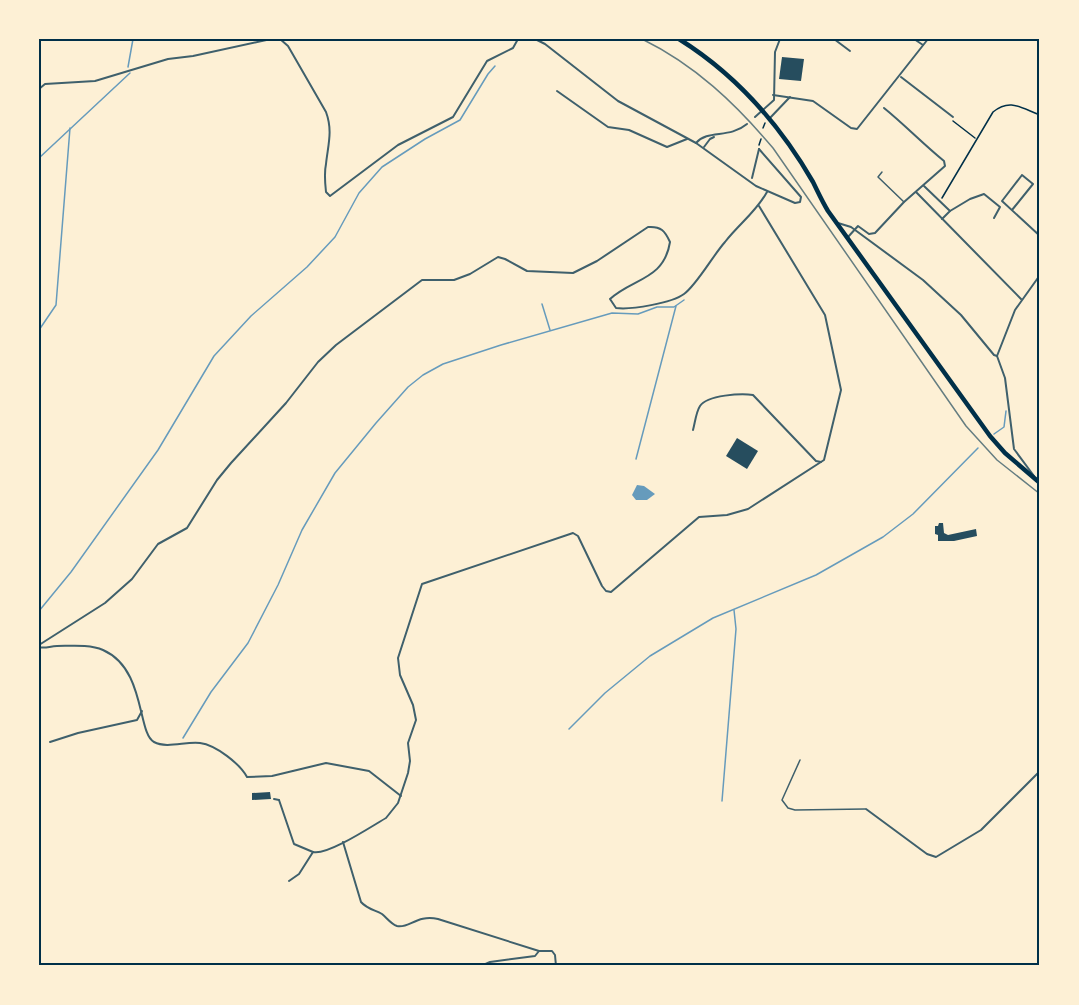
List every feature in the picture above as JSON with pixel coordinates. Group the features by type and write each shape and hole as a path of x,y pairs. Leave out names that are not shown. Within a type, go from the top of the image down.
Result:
{"main road":[{"path":"679,39 719,68 769,119 810,178 828,211 990,436 1005,453 1040,483"}],"street":[{"path":"39,89 45,84 95,81 168,59 193,56 271,39"},
{"path":"280,39 288,46 329,120 330,139 325,176 326,192 330,196 398,146 453,117 487,61 513,48 518,39"},
{"path":"535,39 545,44 618,102 688,138 751,183 796,203 801,200 794,188 759,149"},
{"path":"755,117 773,100 775,52 780,39"},
{"path":"834,39 850,51"},
{"path":"914,39 923,45"},
{"path":"773,95 813,101 851,128 857,129 928,39"},
{"path":"900,76 953,117"},
{"path":"557,91 608,127 629,130 667,147 688,138"},
{"path":"769,119 790,97"},
{"path":"848,237 858,226 868,234 873,234 904,202 945,166 944,161 884,108"},
{"path":"696,143 705,136 735,132 747,124"},
{"path":"704,148 710,139 717,135"},
{"path":"752,178 759,149"},
{"path":"1012,210 1033,183 1022,175 1002,201 1040,236"},
{"path":"924,186 950,211"},
{"path":"39,646 105,603 132,579 158,544 188,528 224,471 286,403 318,362 336,345 422,280 454,280 470,274 498,257 527,271 573,273 597,261 648,227 656,226 661,228 670,242 660,267 644,280 610,299 616,308 624,309 672,300 686,293 725,241 759,206 767,192"},
{"path":"915,192 1021,299"},
{"path":"942,219 950,211 970,199 984,194 1000,207 994,218"},
{"path":"274,799 279,800 294,844 313,852 322,852 343,842 391,814 401,796 410,761 408,743 416,720 413,705 400,675 398,658 420,587 425,581 573,533 578,536 602,586 606,591 611,592 699,517 727,515 748,508 821,462 826,455 841,390 825,315 759,206"},
{"path":"837,223 847,225 924,280 957,311 986,347 997,356 1005,378 1014,449 1040,483"},
{"path":"997,356 1014,312 1040,275"},
{"path":"693,430 700,406 704,402 735,394 753,395 816,461 821,462"},
{"path":"39,646 103,650 129,672 135,685 150,740 157,744 201,743 246,769"},
{"path":"137,720 142,711"},
{"path":"51,742 137,720 145,725"},
{"path":"237,764 247,777 272,776 326,763 360,768 369,771 401,796"},
{"path":"866,809 927,854 936,857 981,830 1040,771"},
{"path":"343,842 361,903 384,915 395,926 402,927 427,916 539,951 552,951 555,955 556,966"},
{"path":"289,881 299,874 313,852"},
{"path":"481,966 490,962 535,956 539,951"}],"lane":[{"path":"882,172 878,177 904,202"},
{"path":"800,760 782,800 788,808 866,809"}],"path":[{"path":"940,202 986,121 1000,106 1007,103 1040,115"},
{"path":"953,117 951,120 976,139"},
{"path":"764,128 765,123"},
{"path":"759,149 761,139"},
{"path":"1040,345 1038,378 1040,388"}],"water":[{"path":"637,485 644,486 655,494 647,500 636,500 632,495"}],"building":[{"path":"782,57 804,59 801,81 779,79"},
{"path":"737,438 758,451 747,469 726,456"},
{"path":"943,523 944,533 948,535 976,529 977,536 954,541 938,541 935,526"},
{"path":"270,792 271,799 252,800 252,793"}],"waterway":[{"path":"128,67 133,39"},
{"path":"39,611 71,572 158,450 214,356 251,316 307,267 335,237 359,193 382,167 460,120 495,66"},
{"path":"39,158 130,73"},
{"path":"39,330 56,305 70,128"},
{"path":"183,738 211,692 248,643 278,585 302,530 335,473 408,387 443,364 501,345 612,313 638,314 657,307 674,307 684,300"},
{"path":"542,304 550,330"},
{"path":"636,459 676,306"},
{"path":"994,434 1004,427 1006,411"},
{"path":"569,729 605,693 650,656 713,618 816,575 883,537 913,514 978,448"},
{"path":"722,801 736,629 734,610"}],"railway":[{"path":"642,39 697,73 759,131 966,426 997,460 1040,494"}]}
